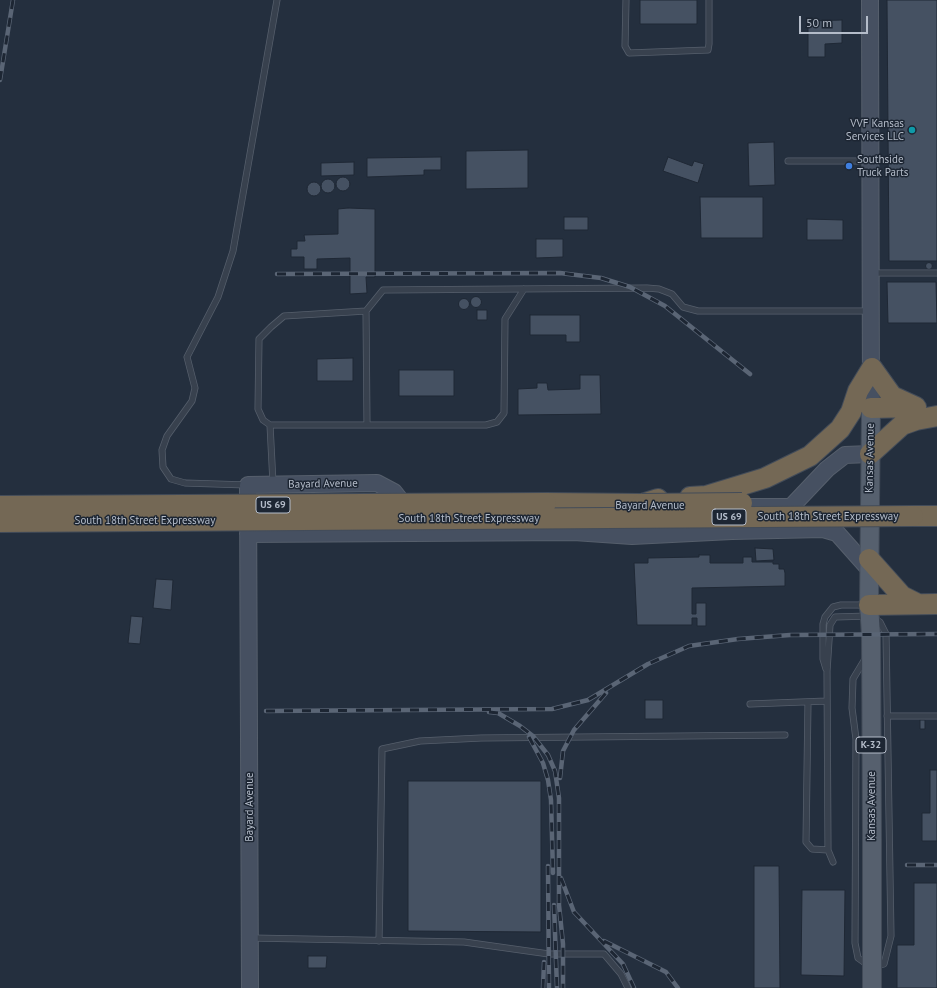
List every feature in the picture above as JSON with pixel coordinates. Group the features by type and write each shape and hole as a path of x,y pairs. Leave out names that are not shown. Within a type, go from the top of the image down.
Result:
{"highway":[{"path":"642,504 659,499 706,496 765,478 810,456 840,429 851,412 858,391 872,368 892,396 916,407"},
{"path":"871,408 937,406"},
{"path":"870,454 902,425 916,420 937,416"},
{"name":"South 18th Street Expressway","path":"0,522 914,509 937,503"},
{"name":"South 18th Street Expressway","path":"0,506 642,504 914,509 937,516"},
{"path":"869,564 902,596 928,604"},
{"path":"869,610 928,604"},
{"path":"869,610 937,615"}],"main road":[{"name":"Kansas Avenue","path":"871,408 869,610 871,650 872,988"}],"street":[{"name":"Kansas Avenue","path":"870,0 872,273 871,408"},
{"name":"Bayard Avenue","path":"250,988 248,485 377,484 394,492 405,506 791,507 827,469 846,455 857,453 870,454"},
{"path":"248,534 574,532 632,536 732,531 823,529 837,533 869,564"}],"lane":[{"path":"248,485 185,483 171,479 163,468 162,450 167,436 192,401 195,388 187,357 218,297 233,252 277,0"},
{"path":"626,0 625,46 629,52 708,50 709,0"},
{"path":"788,161 871,161"},
{"path":"872,273 937,274"},
{"path":"367,425 366,311 384,290 647,288 659,289 672,294 684,307 698,311 872,311"},
{"path":"366,311 284,316 258,340 258,409 263,420 270,425 486,425 497,422 504,413 505,318 524,289"},
{"path":"270,425 274,485"},
{"path":"827,671 823,659 823,624 825,617 833,607 841,604 869,610 880,622 886,634 891,936 884,964 877,966 865,964 858,958 855,943 856,739 852,708 853,679 871,650"},
{"path":"833,862 828,850 827,671 830,625 832,620 841,616 869,610"},
{"path":"750,704 827,701"},
{"path":"808,702 806,842 812,849 828,850"},
{"path":"887,716 937,716"},
{"path":"379,941 382,749 420,741 481,738 785,735"},
{"path":"250,938 464,942 549,954 604,954 622,974 628,988"}],"building":[{"path":"640,0 697,0 697,24 640,24"},
{"name":"VVF Kansas Services LLC","path":"887,0 937,0 937,261 889,261"},
{"path":"842,20 842,43 825,44 825,57 808,57 808,21"},
{"path":"774,142 775,185 749,186 748,143"},
{"path":"528,150 528,188 466,189 466,151"},
{"path":"441,157 441,170 424,170 424,175 367,177 367,158"},
{"path":"668,157 692,166 694,161 704,164 698,183 663,171"},
{"path":"354,162 354,175 321,176 321,163"},
{"path":"340,177 346,177 350,181 350,187 346,191 340,191 336,187 336,181"},
{"path":"325,179 331,179 335,183 335,189 331,193 325,193 321,189 321,183"},
{"path":"311,182 317,182 321,186 321,192 317,196 311,196 307,192 307,186"},
{"path":"700,197 763,197 763,238 701,238"},
{"path":"338,209 375,209 375,277 366,277 367,293 350,294 350,258 317,259 317,269 304,269 304,257 291,257 291,249 297,249 297,241 305,241 304,235 338,234"},
{"path":"564,217 588,217 588,230 564,230"},
{"path":"807,219 843,220 843,240 807,240"},
{"path":"536,239 563,239 563,257 536,258"},
{"path":"929,262 932,263 932,269 929,270 926,269 925,266 926,263"},
{"path":"887,282 936,282 937,323 888,323"},
{"path":"474,297 478,297 480,298 480,306 474,307 471,304 471,300"},
{"path":"462,299 466,299 468,300 468,308 462,309 459,306 459,302"},
{"path":"477,310 487,310 487,320 477,320"},
{"path":"530,315 580,315 580,342 566,342 566,335 530,335"},
{"path":"353,358 353,381 317,381 317,359"},
{"path":"399,370 454,370 454,396 399,396"},
{"path":"580,375 600,375 601,414 518,415 518,389 537,388 537,383 547,383 548,390 580,389"},
{"path":"755,548 773,549 774,560 756,561"},
{"path":"699,555 710,555 710,563 743,563 743,557 752,557 752,562 773,562 773,564 779,564 779,569 784,569 785,586 692,588 692,614 696,614 696,603 706,603 706,626 697,626 697,618 692,618 692,625 637,625 634,563 648,563 648,558 699,557"},
{"path":"156,579 173,580 171,610 153,608"},
{"path":"131,616 143,617 140,644 128,643"},
{"path":"645,700 663,700 663,719 645,719"},
{"path":"920,720 925,720 925,729 920,729"},
{"path":"930,770 937,770 937,841 922,841 922,813 930,813"},
{"path":"408,781 541,781 541,932 408,931"},
{"path":"754,866 779,866 780,988 754,988"},
{"path":"914,883 937,883 937,988 897,988 897,945 914,945"},
{"path":"802,890 845,890 844,976 801,975"},
{"path":"308,956 327,956 326,968 308,968"}],"railway":[{"path":"0,80 13,0"},
{"path":"277,274 560,273 601,278 630,287 665,306 750,374"},
{"path":"266,711 552,709 588,700 648,664 689,646 738,639 790,635 937,634"},
{"path":"560,778 563,751 574,730 606,693"},
{"path":"489,712 498,713 520,726 533,736 548,755 555,771 559,798 559,905 563,944 563,988"},
{"path":"529,737 543,763 548,780 551,800 553,873"},
{"path":"907,865 937,865"},
{"path":"548,866 549,988"},
{"path":"561,878 574,912 623,964 634,988"},
{"path":"554,905 557,988"},
{"path":"604,941 666,972 678,988"},
{"path":"543,988 544,962"}],"place":[{"name":"VVF Kansas Services LLC","path":"912,130"},
{"name":"Southside Truck Parts","path":"849,166"}]}
